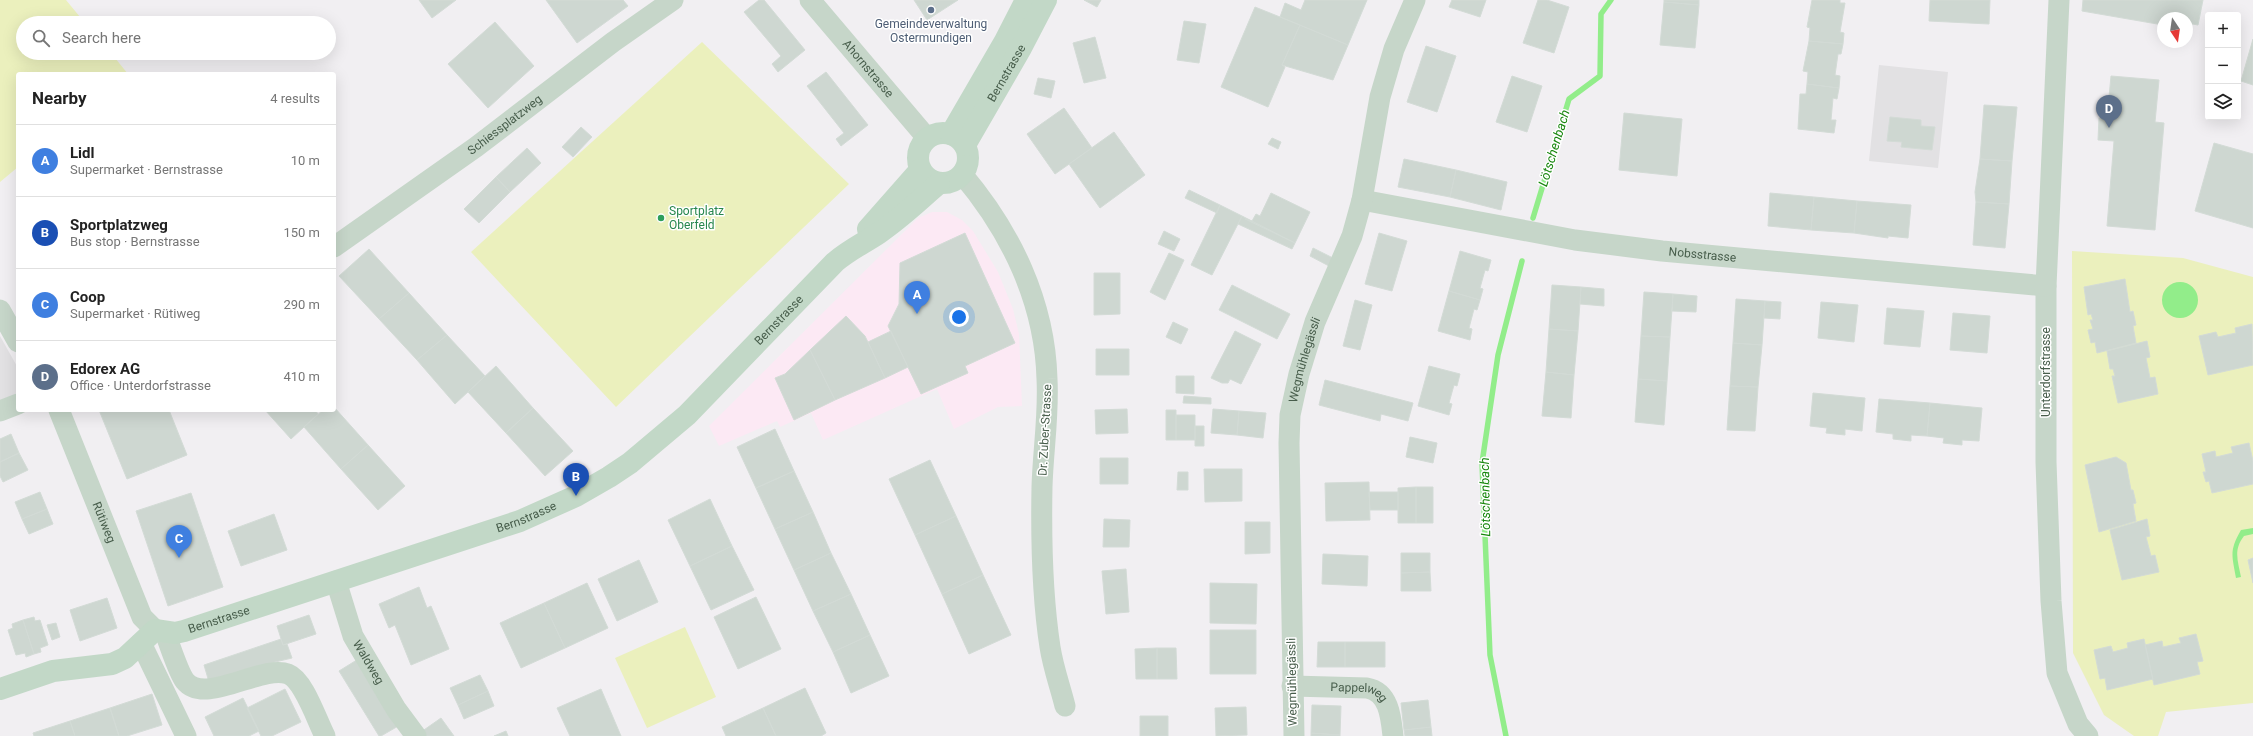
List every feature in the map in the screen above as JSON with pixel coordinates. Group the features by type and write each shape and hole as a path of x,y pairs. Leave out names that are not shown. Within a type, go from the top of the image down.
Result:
{"main road":[{"name":"Bernstrasse","path":"958,140 1026,0"},
{"name":"Bernstrasse","path":"958,140 1021,48 1046,0"},
{"path":"934,134 958,140 968,161 962,174 949,182 939,183 928,178 920,170 918,163 919,150 927,138 934,134"},
{"name":"Bernstrasse","path":"853,248 920,170"},
{"name":"Bernstrasse","path":"154,636 184,631 520,520 576,496 609,477 630,462 687,415 835,262 853,248 879,233 909,211 939,183"},
{"path":"0,689 53,671 112,664 125,658 154,636"}],"street":[{"name":"Schiessplatzweg","path":"336,246 476,147 613,42 673,0"},
{"name":"Ahornstrasse","path":"810,0 927,138"},
{"name":"Wegmühlegässli","path":"1294,736 1289,451 1290,415 1306,350 1315,322 1352,236 1362,200 1380,98 1394,49 1415,0"},
{"name":"Unterdorfstrasse","path":"2059,0 2046,286 2046,469 2051,601 2057,673 2078,724 2088,736"},
{"name":"Dr. Zuber-Strasse","path":"962,174 981,196 1006,235 1028,282 1042,329 1047,379 1042,487 1043,571 1050,648 1065,706"},
{"name":"Nobsstrasse","path":"1362,200 1574,240 1662,251 2046,286"},
{"path":"0,310 16,338"},
{"path":"0,411 16,405"},
{"name":"Rütiweg","path":"60,412 142,617 154,636"},
{"name":"Waldweg","path":"336,581 353,636 396,709 416,736"},
{"path":"154,636 186,736"},
{"path":"154,636 185,681 197,689 214,688 274,672 288,674 301,685 325,736"},
{"name":"Pappelweg","path":"1292,686 1367,688 1376,690 1386,703 1393,736"}],"shaded area":[{"path":"0,0 66,0 79,16 16,16 16,60 117,60 126,72 16,72 16,169 0,182"},
{"name":"Sportplatz Oberfeld","path":"702,42 849,184 616,407 471,252"},
{"path":"1879,65 1948,72 1938,168 1869,161"},
{"path":"932,212 947,212 962,220 973,231 998,272 1013,309 1019,334 1022,406 998,407 954,429 937,389 823,440 811,413 780,427 777,421 719,446 709,426 918,218"},
{"path":"2072,251 2183,258 2253,277 2253,703 2166,712 2158,736 2134,736 2104,715 2073,653"},
{"path":"2184,282 2193,287 2197,293 2197,307 2193,313 2184,318 2176,318 2167,313 2163,307 2162,296 2167,287 2173,283"},
{"path":"0,336 16,364 16,395 0,402"},
{"path":"2253,528 2253,534 2244,536 2238,546 2237,556 2241,577 2236,578 2232,553 2233,548 2241,530"},
{"path":"685,627 716,697 647,728 615,658"}],"building":[{"path":"419,0 456,0 432,18"},
{"path":"546,0 623,0 628,6 577,43"},
{"path":"759,0 764,0 805,50 778,72 772,64 781,56 744,12"},
{"name":"Gemeindeverwaltung Ostermundigen","path":"914,0 958,0 927,20"},
{"path":"1084,0 1101,0 1097,7"},
{"path":"1305,0 1367,0 1348,45 1280,17 1285,3 1301,10"},
{"path":"1452,0 1486,0 1480,17 1449,7"},
{"path":"1538,0 1547,0 1569,7 1554,53 1523,43"},
{"path":"1664,0 1699,0 1699,5 1664,2"},
{"path":"1812,0 1840,0 1840,3 1845,3 1840,32 1844,33 1843,44 1809,41 1810,28 1807,27"},
{"path":"1930,0 1990,0 1989,24 1929,21"},
{"path":"2083,0 2203,0 2198,25 2193,24 2193,12 2157,12 2157,24 2082,11"},
{"path":"1664,2 1699,5 1695,48 1660,45"},
{"path":"1255,7 1300,25 1282,65 1285,67 1268,107 1221,87"},
{"path":"1184,21 1206,24 1199,63 1177,60"},
{"path":"495,22 534,66 488,108 448,64"},
{"path":"1300,25 1348,45 1333,80 1282,65"},
{"path":"1095,37 1106,78 1084,83 1073,43"},
{"path":"2253,39 2253,85 2241,81"},
{"path":"1809,41 1843,44 1841,54 1838,54 1835,75 1840,76 1839,88 1807,84 1808,72 1803,71"},
{"path":"1426,46 1456,56 1437,112 1407,102"},
{"path":"826,72 868,125 841,146 836,139 844,133 807,86"},
{"path":"1512,76 1542,86 1527,132 1496,122"},
{"path":"2111,76 2159,80 2155,122 2164,123 2155,230 2107,226 2114,141 2098,140 2099,118 2107,118"},
{"path":"1038,78 1055,81 1051,98 1034,94"},
{"path":"1807,84 1839,88 1837,99 1833,98 1831,120 1836,120 1834,133 1798,129 1800,94 1806,94"},
{"path":"1984,105 2017,107 2012,161 1980,159"},
{"path":"1064,108 1092,148 1055,174 1027,134"},
{"path":"1624,113 1682,119 1677,176 1619,170"},
{"path":"1890,117 1921,120 1921,126 1935,127 1932,150 1901,147 1902,142 1887,141"},
{"path":"581,127 592,137 573,157 562,147"},
{"path":"1114,132 1145,175 1100,208 1069,164"},
{"path":"1272,138 1281,142 1278,149 1268,144"},
{"path":"2214,143 2253,154 2253,228 2195,211"},
{"path":"527,148 541,163 510,192 496,177"},
{"path":"1404,159 1456,170 1450,197 1398,187"},
{"path":"1980,159 2012,161 2009,204 1976,202 1975,192"},
{"path":"1456,170 1507,182 1501,210 1450,197"},
{"path":"496,177 510,192 479,223 464,209"},
{"path":"1189,190 1220,205 1217,213 1185,198"},
{"path":"1271,193 1310,212 1295,243 1245,219 1252,221 1256,214 1260,216"},
{"path":"1770,193 1814,197 1811,230 1768,226"},
{"path":"1814,197 1857,201 1854,233 1811,230"},
{"path":"1857,201 1911,205 1908,238 1888,236 1888,238 1854,233"},
{"path":"1976,202 2009,204 2005,248 1973,245"},
{"path":"1220,205 1242,216 1212,275 1191,265"},
{"path":"1242,216 1295,243 1292,249 1238,224"},
{"path":"1164,231 1180,239 1174,251 1158,244"},
{"path":"965,233 1015,343 965,366 968,373 921,394 888,326 899,304 900,263"},
{"path":"1379,233 1407,241 1392,291 1365,284"},
{"path":"1313,248 1333,258 1329,266 1310,256"},
{"path":"369,249 409,293 379,319 339,276"},
{"path":"1460,251 1491,260 1488,271 1485,270 1480,288 1483,289 1480,300 1449,291"},
{"path":"1169,253 1184,260 1165,300 1150,292"},
{"path":"1094,273 1120,273 1120,314 1094,315"},
{"path":"2125,279 2130,312 2133,311 2136,325 2133,326 2136,343 2097,353 2095,342 2091,343 2088,330 2093,329 2090,320 2093,320 2091,314 2088,315 2084,287"},
{"path":"1232,285 1290,314 1277,339 1219,310"},
{"path":"1552,285 1581,287 1578,331 1549,329"},
{"path":"1581,287 1604,289 1604,306 1580,304"},
{"path":"1449,291 1480,300 1477,310 1474,309 1469,328 1472,329 1470,340 1438,331"},
{"path":"1644,292 1673,294 1670,337 1641,336"},
{"path":"409,293 447,335 417,360 379,319"},
{"path":"1673,294 1697,296 1696,312 1672,311"},
{"path":"1736,299 1765,301 1762,345 1733,343"},
{"path":"1355,300 1372,305 1360,350 1343,346"},
{"path":"1765,301 1781,302 1780,319 1764,318"},
{"path":"1821,302 1858,305 1854,342 1818,338"},
{"path":"1887,308 1924,311 1920,347 1884,344"},
{"path":"1953,313 1990,316 1987,353 1950,350"},
{"path":"846,316 865,336 885,378 835,400 810,350"},
{"path":"1173,322 1188,329 1181,344 1166,337"},
{"path":"2252,324 2253,365 2208,375 2199,336 2216,332 2218,337 2236,333 2235,328"},
{"path":"1549,329 1578,331 1574,375 1546,372"},
{"path":"891,331 908,367 885,378 868,342"},
{"path":"1235,331 1261,344 1241,384 1230,379 1228,383 1222,383 1211,378"},
{"path":"447,335 485,376 455,404 417,360"},
{"path":"1641,336 1670,337 1667,381 1638,379"},
{"path":"2147,341 2150,357 2146,358 2150,378 2155,377 2158,394 2118,403 2112,376 2115,376 2113,369 2110,369 2107,351"},
{"path":"1733,343 1762,345 1758,387 1730,386"},
{"path":"1096,349 1129,349 1129,375 1096,375"},
{"path":"810,350 835,400 794,420 775,378 785,374"},
{"path":"496,366 533,408 506,433 468,392"},
{"path":"1429,366 1460,374 1457,386 1454,385 1449,403 1452,404 1449,415 1418,406"},
{"path":"1546,372 1574,375 1571,418 1542,416"},
{"path":"1176,376 1194,376 1194,394 1176,393"},
{"path":"1638,379 1667,381 1664,425 1635,422"},
{"path":"1325,380 1413,403 1408,421 1381,414 1380,421 1319,405"},
{"path":"1730,386 1758,387 1755,431 1727,430"},
{"path":"1813,393 1865,398 1862,431 1845,429 1845,435 1826,433 1827,428 1810,426"},
{"path":"1184,396 1211,398 1211,404 1183,403"},
{"path":"1879,399 1930,403 1927,436 1911,435 1911,441 1893,439 1893,434 1876,432"},
{"path":"1930,403 1982,408 1979,441 1962,440 1962,445 1943,443 1944,438 1927,436"},
{"path":"533,408 573,451 545,476 506,433"},
{"path":"336,409 368,445 341,469 304,427 321,412 336,412"},
{"path":"1127,409 1128,433 1096,434 1095,410"},
{"path":"1213,409 1239,411 1237,435 1211,433"},
{"path":"1166,410 1176,410 1176,440 1166,440"},
{"path":"1239,411 1266,413 1263,438 1237,435"},
{"path":"100,412 170,412 187,455 127,479"},
{"path":"267,412 316,412 318,414 291,439"},
{"path":"1176,415 1195,415 1195,440 1176,440"},
{"path":"1195,426 1204,426 1204,446 1195,446"},
{"path":"775,429 794,471 756,488 737,447"},
{"path":"11,434 19,453 0,462 0,439"},
{"path":"1410,437 1437,443 1433,463 1406,457"},
{"path":"2249,443 2253,461 2253,484 2212,493 2209,481 2206,482 2203,472 2206,472 2202,454 2215,451 2216,457 2233,453 2231,447"},
{"path":"368,445 405,486 378,510 341,469"},
{"path":"19,453 28,470 3,482 0,476 0,462"},
{"path":"2116,457 2126,463 2131,490 2133,490 2136,503 2133,504 2136,521 2099,532 2085,465"},
{"path":"1100,458 1128,458 1128,484 1100,484"},
{"path":"930,460 956,516 915,535 889,479"},
{"path":"1204,469 1242,469 1242,501 1205,502"},
{"path":"794,471 813,512 775,529 756,488"},
{"path":"1178,472 1188,472 1188,490 1177,490"},
{"path":"1369,482 1370,520 1326,521 1325,483"},
{"path":"1416,487 1433,487 1433,523 1416,523"},
{"path":"1416,487 1416,523 1398,523 1398,488"},
{"path":"40,492 47,509 22,519 15,502"},
{"path":"1369,492 1398,492 1398,510 1370,510"},
{"path":"191,493 223,587 168,606 136,511"},
{"path":"710,499 732,546 690,566 668,520"},
{"path":"47,509 53,524 29,534 22,519"},
{"path":"813,512 831,553 794,570 775,529"},
{"path":"274,514 287,550 241,566 228,531"},
{"path":"956,516 983,575 942,594 915,535"},
{"path":"1104,519 1130,520 1129,547 1103,547"},
{"path":"2147,519 2150,536 2146,537 2151,556 2155,555 2159,572 2122,580 2110,530"},
{"path":"1245,522 1270,522 1270,553 1245,554"},
{"path":"732,546 754,590 711,610 690,566"},
{"path":"831,553 851,594 813,611 794,570"},
{"path":"1401,553 1430,553 1430,572 1401,573"},
{"path":"1323,554 1368,556 1367,586 1322,584"},
{"path":"2253,558 2253,583 2248,560"},
{"path":"639,560 658,602 617,621 598,579"},
{"path":"1126,569 1129,612 1106,614 1102,571"},
{"path":"1430,572 1431,591 1401,591 1401,573"},
{"path":"983,575 1011,635 969,654 942,594"},
{"path":"587,583 608,628 565,648 544,603"},
{"path":"1210,583 1257,584 1256,624 1210,623"},
{"path":"419,587 427,608 431,606 449,649 411,665 395,625 389,628 379,604"},
{"path":"851,594 870,635 833,652 813,611"},
{"path":"756,597 781,649 738,669 714,617"},
{"path":"107,598 117,628 80,641 70,610"},
{"path":"544,603 565,648 521,668 500,623"},
{"path":"309,615 316,634 283,645 277,626"},
{"path":"34,617 35,621 40,620 48,645 40,648 41,652 34,654 23,620"},
{"path":"23,620 34,654 26,657 25,653 16,655 8,630 13,628 12,624"},
{"path":"56,623 60,637 52,640 47,625"},
{"path":"1210,630 1256,630 1256,674 1210,674"},
{"path":"2196,634 2203,661 2197,662 2200,674 2154,685 2145,645 2162,641 2163,647 2181,643 2179,638"},
{"path":"870,635 889,676 851,693 833,652"},
{"path":"281,639 283,645 287,644 292,658 250,668 209,682 204,665"},
{"path":"2144,639 2153,679 2107,690 2105,678 2100,679 2094,650 2111,646 2113,652 2128,648 2127,643"},
{"path":"1318,642 1345,642 1345,667 1317,667"},
{"path":"1345,642 1385,642 1385,667 1345,667"},
{"path":"1157,648 1176,648 1177,679 1157,679"},
{"path":"1157,648 1157,679 1136,679 1135,649"},
{"path":"360,658 400,725 381,736 379,736 339,671"},
{"path":"480,675 488,691 458,705 450,688"},
{"path":"805,688 826,733 821,736 776,736 763,708"},
{"path":"285,689 301,722 272,736 261,736 247,708"},
{"path":"601,689 621,736 570,736 557,708"},
{"path":"488,691 494,706 464,719 458,705"},
{"path":"152,694 162,725 127,736 119,736 110,708"},
{"path":"243,698 259,731 249,736 214,736 205,717"},
{"path":"1428,700 1431,727 1404,730 1401,703"},
{"path":"1312,705 1341,706 1340,735 1311,733"},
{"path":"1246,707 1247,735 1216,736 1215,708"},
{"path":"110,708 119,736 75,736 70,721"},
{"path":"763,708 776,736 726,736 722,727"},
{"path":"1140,716 1168,716 1168,736 1140,736"},
{"path":"441,718 454,736 424,736 421,732"},
{"path":"70,721 75,736 34,736 33,733"},
{"path":"1431,727 1432,736 1405,736 1404,730"},
{"path":"506,731 508,736 494,736"},
{"path":"1311,733 1340,735 1340,736 1311,736"}],"waterway":[{"name":"Lötschenbach","path":"1533,218 1569,99 1600,76 1601,14 1611,0"},
{"name":"Lötschenbach","path":"1506,736 1490,655 1482,463 1498,355 1522,261"}],"place":[{"name":"Gemeindeverwaltung Ostermundigen","path":"931,10"},
{"name":"Edorex AG","path":"2109,128"},
{"name":"Sportplatz Oberfeld","path":"661,218"},
{"name":"Lidl","path":"917,314"},
{"name":"Sportplatzweg","path":"576,496"},
{"name":"Coop","path":"179,558"}]}
